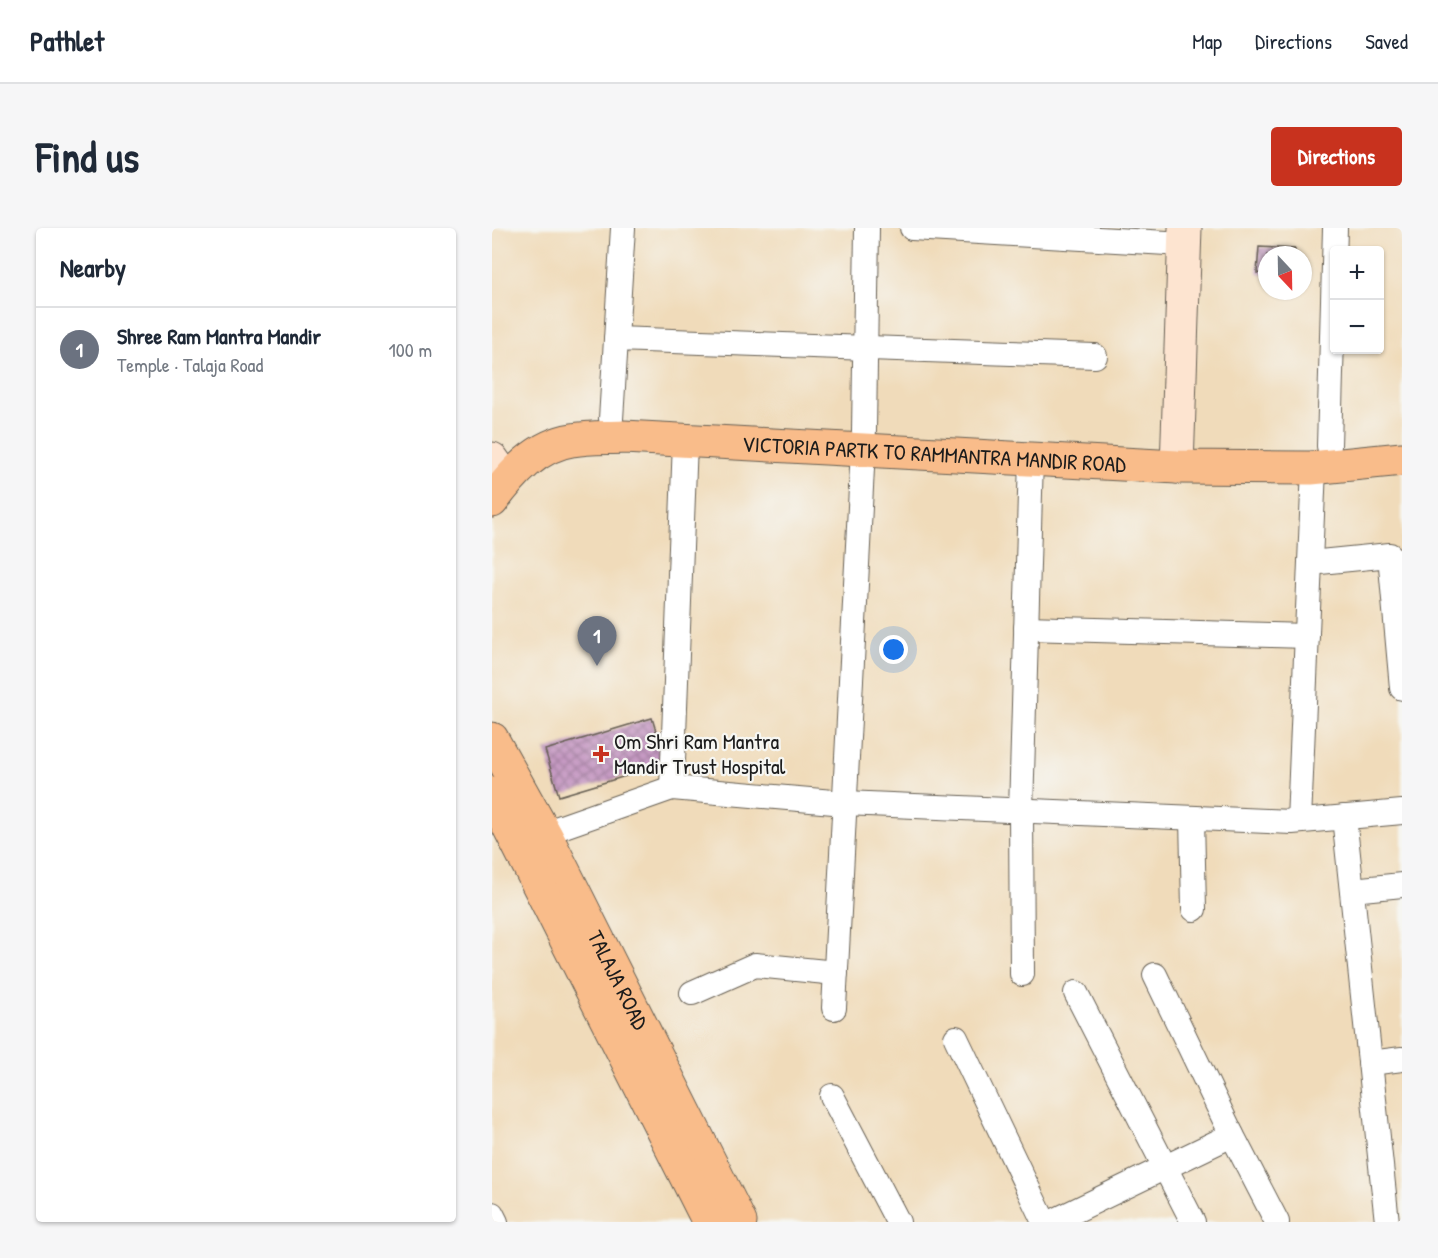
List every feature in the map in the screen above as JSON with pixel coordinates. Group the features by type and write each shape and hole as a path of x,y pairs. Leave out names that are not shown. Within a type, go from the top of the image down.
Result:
{"main road":[{"name":"VICTORIA PARTK TO RAMMANTRA MANDIR ROAD","path":"496,474 538,433 580,421 628,418 1031,458 1402,459"},
{"name":"VICTORIA PARTK TO RAMMANTRA MANDIR ROAD","path":"496,474 540,451 571,440 624,437 685,441 863,440 1178,457"},
{"name":"VICTORIA PARTK TO RAMMANTRA MANDIR ROAD","path":"1321,457 1402,438"},
{"name":"TALAJA ROAD","path":"492,739 530,838 709,1222"},
{"name":"TALAJA ROAD","path":"492,793 530,838 740,1222"}],"street":[{"path":"611,419 623,228"},
{"path":"834,1008 863,440 867,228"},
{"path":"912,228 1184,236 1178,457"},
{"path":"1299,821 1310,563 1321,457 1335,228"},
{"path":"616,339 1095,356"},
{"path":"672,788 685,441"},
{"path":"1022,974 1021,811 1031,458"},
{"path":"1310,563 1390,555 1402,688"},
{"path":"1026,628 1307,636"},
{"path":"530,838 672,788 845,802 1192,818 1299,821 1402,812"},
{"path":"1344,817 1387,1222"},
{"path":"1192,818 1194,909"},
{"path":"1352,890 1402,885"},
{"path":"692,993 755,964 836,973"},
{"path":"1155,975 1232,1135 1277,1222"},
{"path":"1076,993 1193,1222"},
{"path":"956,1038 1044,1222"},
{"path":"1370,1063 1402,1059"},
{"path":"832,1096 898,1222"},
{"path":"1052,1222 1232,1135"},
{"path":"492,1214 496,1222"}],"building":[{"path":"652,718 666,764 559,796 545,750"}],"place":[{"name":"Shree Ram Mantra Mandir","path":"597,666"},
{"name":"Om Shri Ram Mantra Mandir Trust Hospital","path":"601,754"}]}
